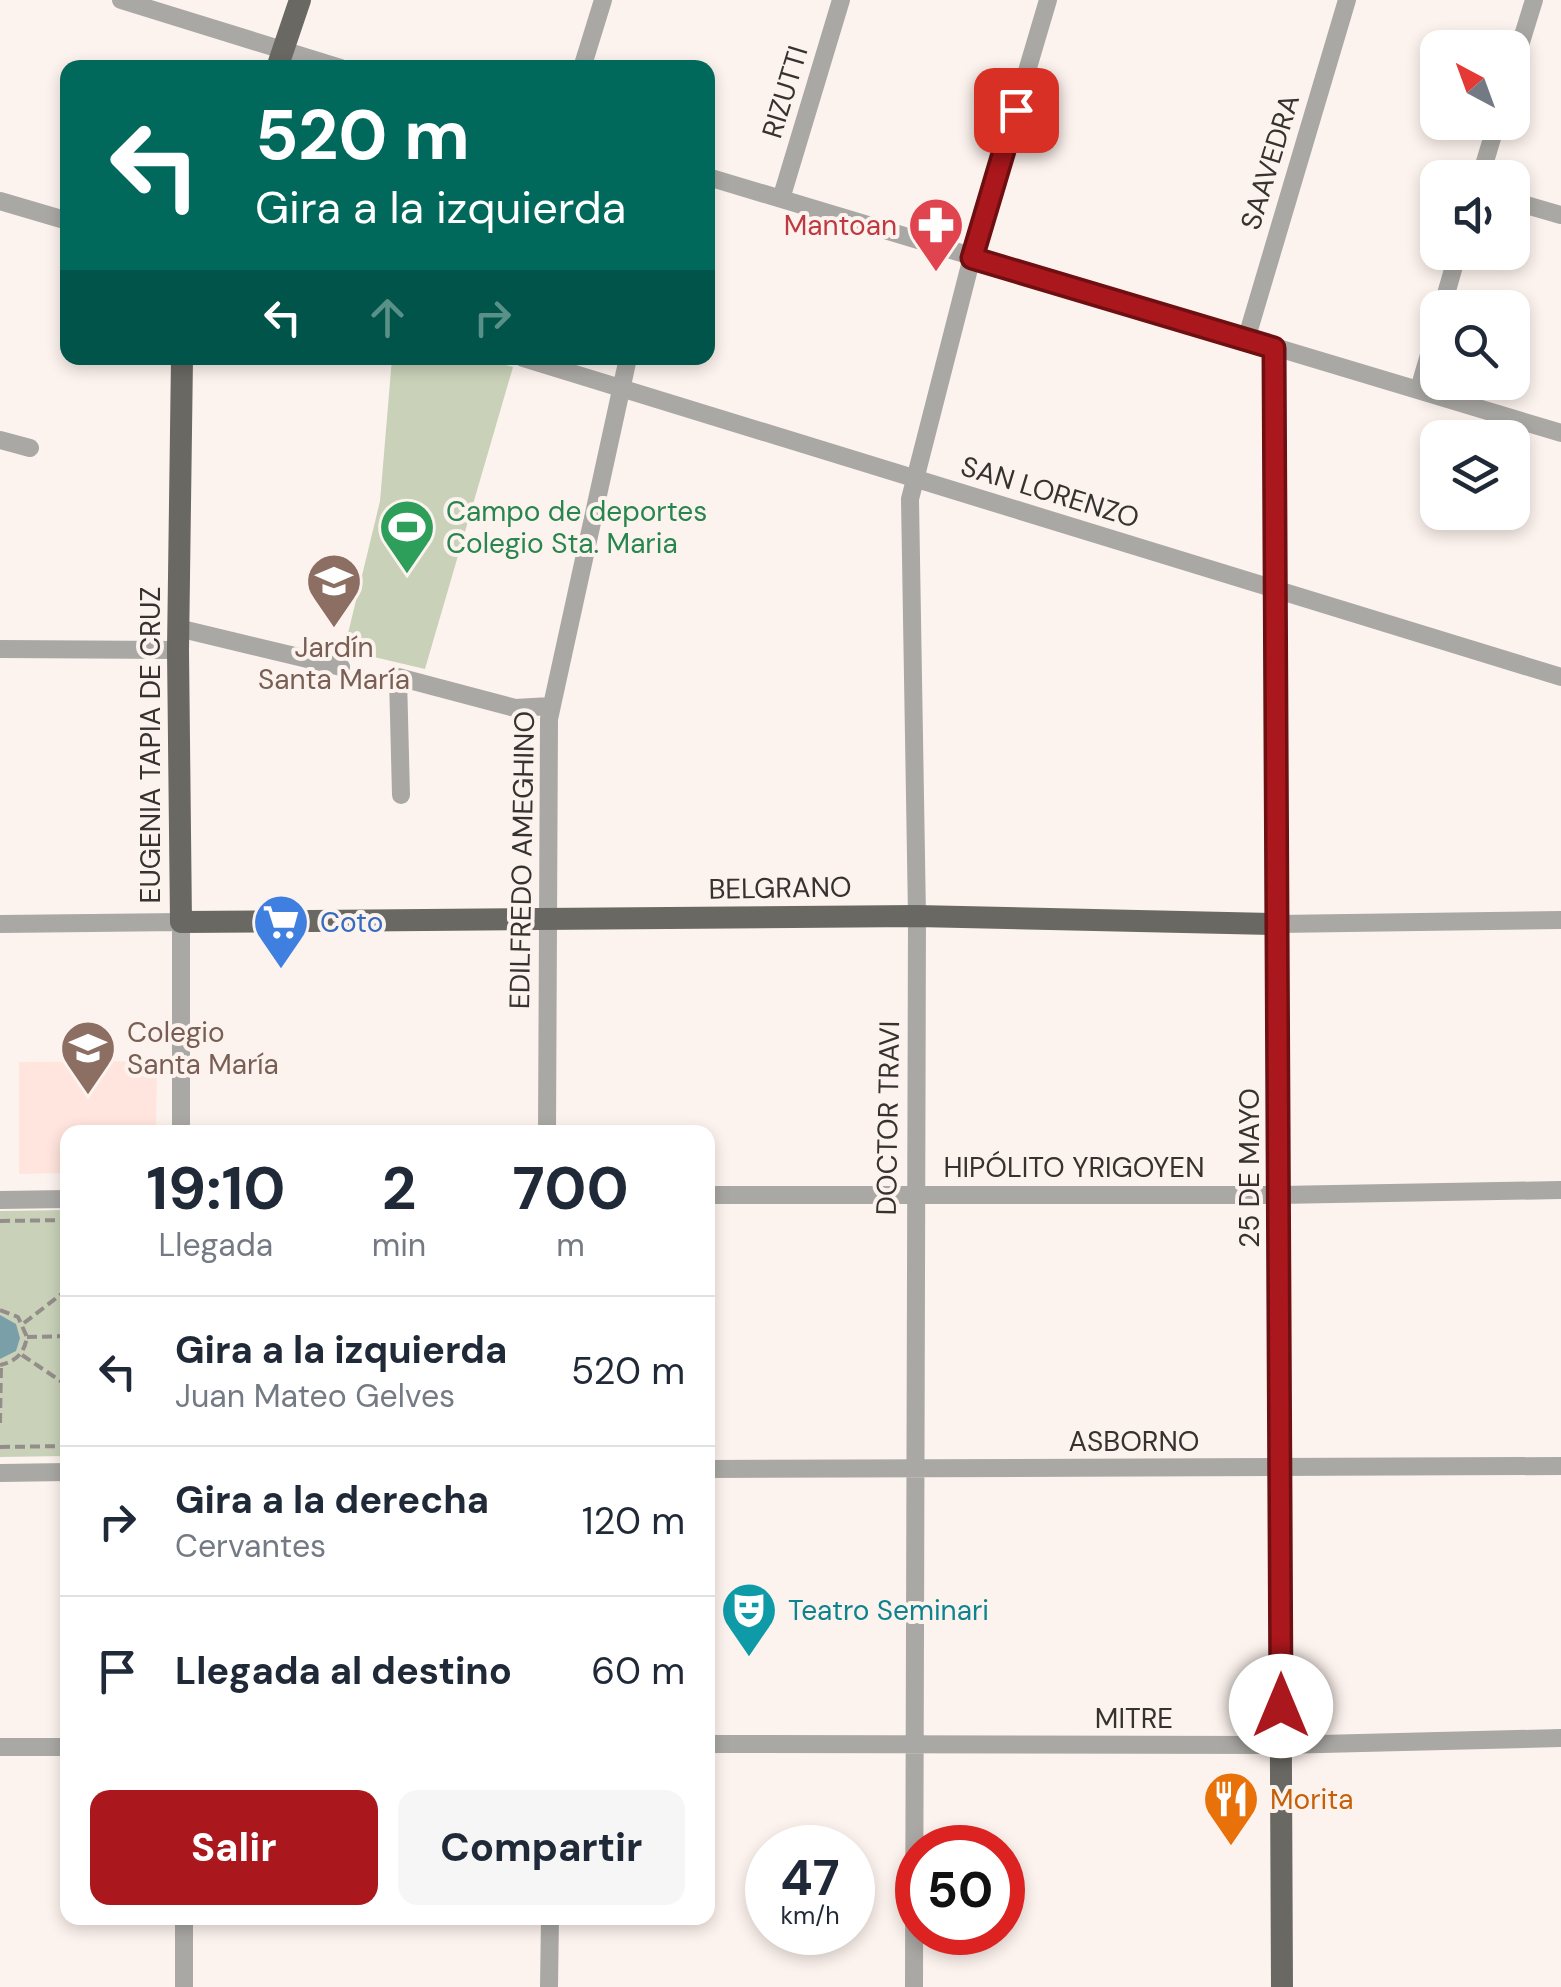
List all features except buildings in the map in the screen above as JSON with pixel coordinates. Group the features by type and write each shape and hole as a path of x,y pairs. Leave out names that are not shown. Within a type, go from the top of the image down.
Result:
{"main road":[{"path":"281,59 300,0"},
{"name":"EUGENIA TAPIA DE CRUZ","path":"181,922 178,639 182,365"},
{"name":"BELGRANO","path":"181,922 918,916 1277,924"},
{"name":"25 DE MAYO","path":"1277,924 1282,1987"}],"street":[{"path":"122,0 281,59"},
{"path":"584,60 603,0"},
{"name":"RIZUTTI","path":"781,200 841,0"},
{"name":"DOCTOR TRAVI","path":"914,1987 918,916 910,499 972,258 1048,0"},
{"name":"SAAVEDRA","path":"1246,340 1347,0"},
{"path":"1525,30 1534,0"},
{"path":"715,179 1561,432"},
{"path":"0,201 60,219"},
{"path":"1530,206 1561,215"},
{"name":"25 DE MAYO","path":"1274,348 1277,924"},
{"name":"SAN LORENZO","path":"547,365 1561,677"},
{"name":"EDILFREDO AMEGHINO","path":"547,1125 550,706 626,365"},
{"path":"0,440 30,448"},
{"path":"0,649 178,639 341,667"},
{"path":"401,796 398,677 515,708 550,706"},
{"name":"BELGRANO","path":"1277,924 1561,920"},
{"name":"BELGRANO","path":"0,924 181,922"},
{"name":"EUGENIA TAPIA DE CRUZ","path":"181,922 181,1125"},
{"name":"HIPÓLITO YRIGOYEN","path":"715,1195 1561,1190"},
{"path":"0,1200 60,1199"},
{"name":"ASBORNO","path":"715,1470 1561,1466"},
{"path":"0,1473 60,1472"},
{"name":"MITRE","path":"715,1744 1281,1746 1561,1738"},
{"path":"0,1748 60,1747"},
{"path":"184,1925 184,1987"},
{"path":"549,1987 550,1925"}],"path":[{"path":"0,1221 60,1220"},
{"path":"23,1324 60,1295"},
{"path":"0,1310 23,1324 27,1337 20,1354 0,1365 0,1423"},
{"path":"27,1337 60,1336"},
{"path":"20,1354 60,1381"},
{"path":"0,1447 60,1446"}],"shaded area":[{"name":"Colegio Santa María","path":"157,1061 156,1125 60,1125 60,1173 19,1174 19,1062"}],"green space":[{"name":"Campo de deportes Colegio Sta. Maria","path":"391,365 513,367 425,669 344,650 380,501"},
{"path":"60,1210 60,1456 0,1457 0,1211"}],"water":[{"path":"0,1315 16,1324 20,1338 16,1351 0,1359"}],"place":[{"name":"Mantoan","path":"936,274"},
{"name":"Campo de deportes Colegio Sta. Maria","path":"407,576"},
{"name":"Jardín Santa María","path":"334,630"},
{"name":"Coto","path":"281,971"},
{"name":"Colegio Santa María","path":"88,1097"},
{"name":"Teatro Seminari","path":"749,1659"},
{"name":"Morita","path":"1231,1848"}],"route":[{"path":"1016,110 972,258 1274,348 1281,1706"}]}
